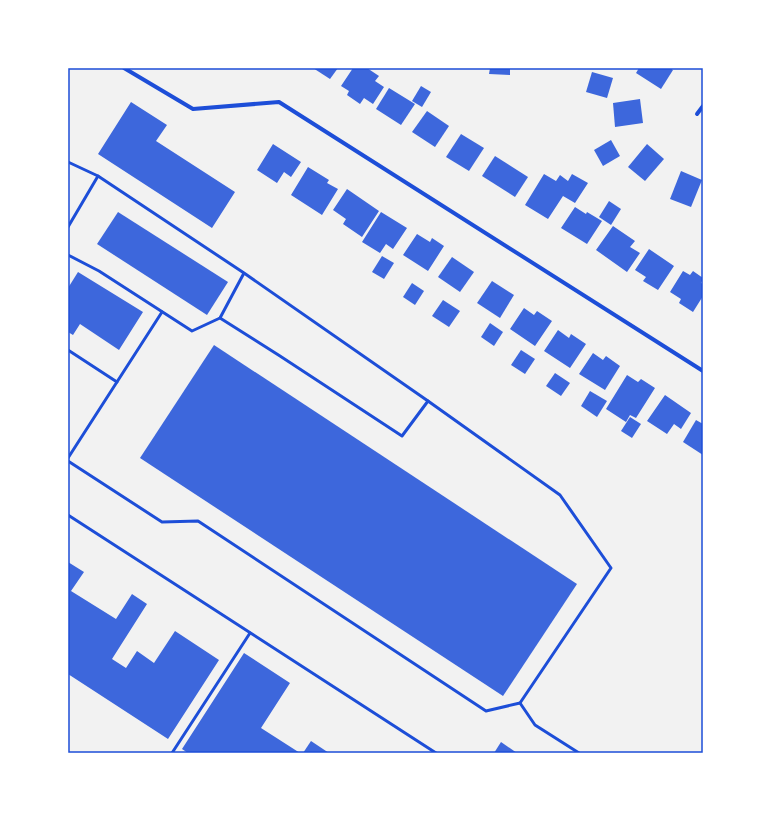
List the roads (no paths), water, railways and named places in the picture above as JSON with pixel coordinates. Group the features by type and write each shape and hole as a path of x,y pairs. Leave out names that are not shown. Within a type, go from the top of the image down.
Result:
{"street":[{"path":"124,68 193,109 279,102 703,371"},
{"path":"697,114 703,106"}],"lane":[{"path":"68,162 98,176 244,273 560,495 611,568 520,703 486,711 198,521 162,522 68,461"},
{"path":"68,227 98,176"},
{"path":"68,255 99,271 192,331 220,318 244,273"},
{"path":"68,458 162,312"},
{"path":"220,318 402,436 428,402"},
{"path":"68,350 117,382"},
{"path":"68,515 436,753"},
{"path":"172,753 250,633"},
{"path":"520,703 535,726 580,753"}]}
